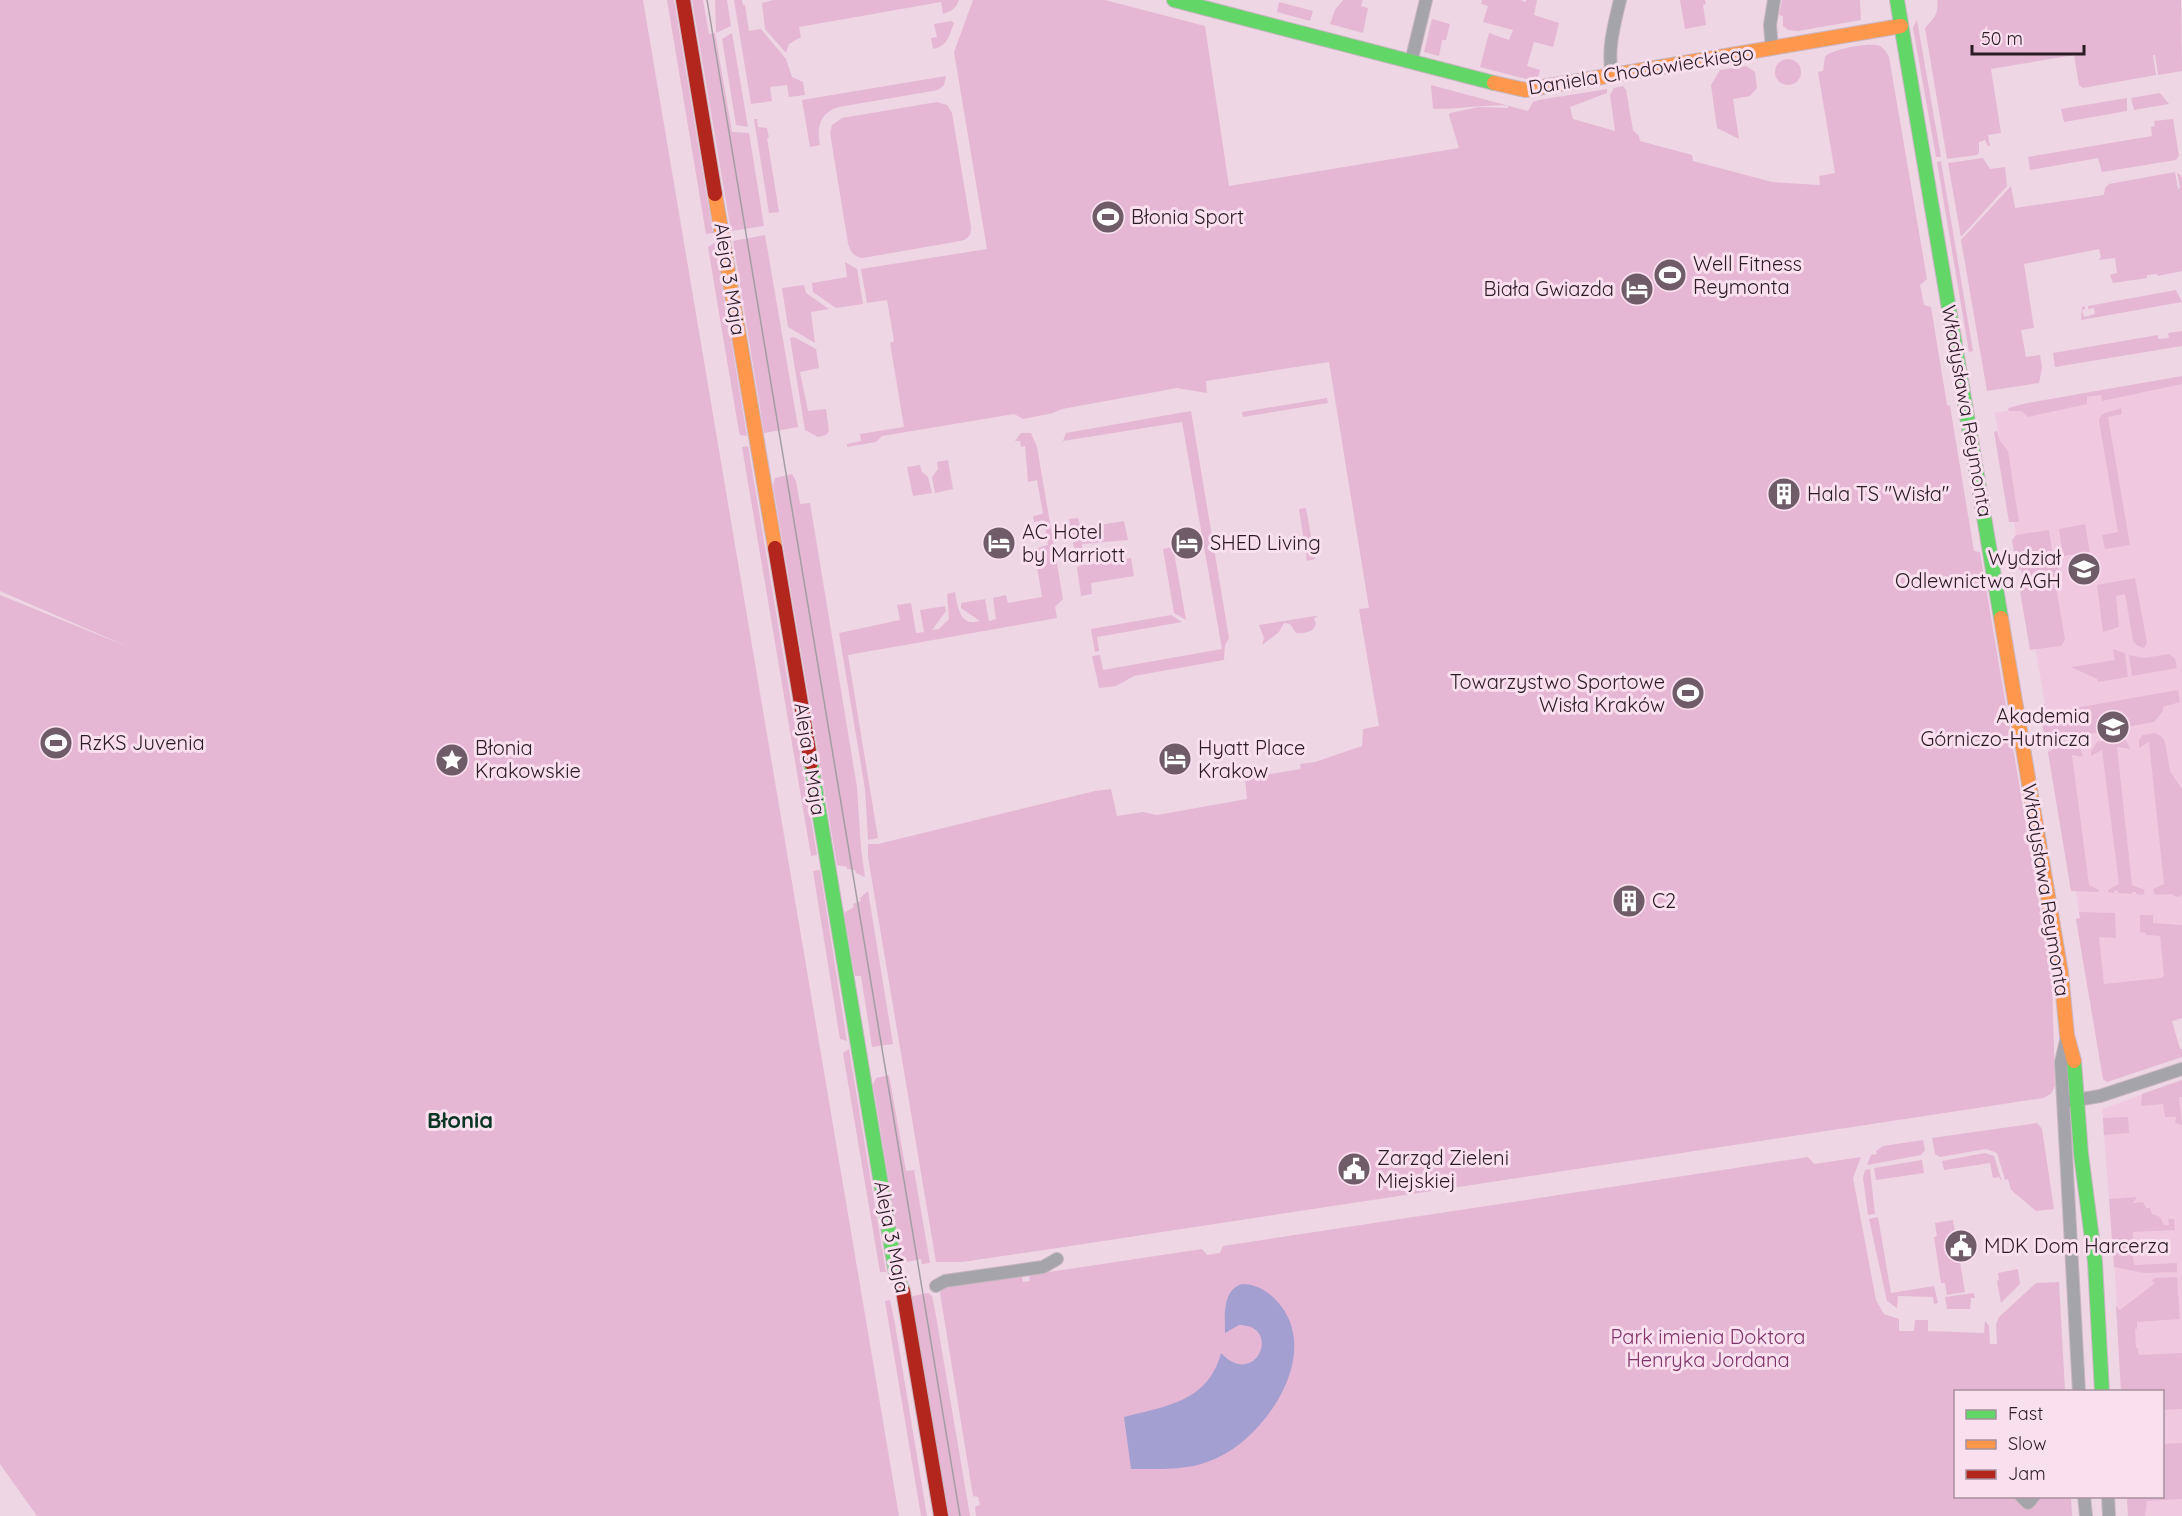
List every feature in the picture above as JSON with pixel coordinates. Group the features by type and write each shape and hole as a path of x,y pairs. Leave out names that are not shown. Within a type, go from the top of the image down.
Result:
{"street":[{"name":"Aleja 3 Maja","path":"683,0 896,1274 904,1293 941,1516"},
{"name":"Daniela Chodowieckiego","path":"1174,0 1521,90 1901,26"},
{"path":"1411,62 1426,0"},
{"path":"1612,75 1610,48 1620,0"},
{"path":"1772,49 1770,25 1774,0"},
{"name":"Władysława Reymonta","path":"1897,0 2061,973 2067,1035 2075,1064 2071,1101 2073,1280 2079,1390"},
{"path":"2071,1101 2100,1096 2182,1069"},
{"name":"Władysława Reymonta","path":"2071,1101 2082,1164 2096,1279 2102,1390"},
{"path":"936,1286 945,1281 1043,1267 1057,1259"},
{"path":"2073,1280 2096,1279"},
{"path":"2085,1498 2086,1516"},
{"path":"2108,1498 2109,1516"}],"shaded area":[{"name":"Akademia Górniczo-Hutnicza","path":"2182,380 2182,1018 2172,1021 2181,1056 2106,1081 2103,1079 2076,919 2080,918 2076,891 2071,891 2048,752 2043,714 2045,704 1995,413"},
{"path":"2182,1080 2182,1516 2128,1516 2127,1498 2164,1498 2164,1390 2121,1390 2115,1274 2102,1109"},
{"path":"1242,1284 1260,1288 1268,1293 1289,1319 1294,1342 1292,1365 1284,1389 1271,1411 1236,1447 1217,1458 1186,1467 1131,1469 1124,1417 1170,1405 1196,1392 1215,1369 1221,1353 1234,1362 1245,1364 1254,1360 1260,1353 1262,1344 1260,1335 1252,1328 1239,1325 1225,1333 1228,1298 1236,1287"}],"green space":[{"name":"Błonia Krakowskie","path":"0,0 643,0 899,1516 37,1516 0,1464 0,595 131,648 0,591"},
{"path":"667,0 674,0 713,233 706,234"},
{"path":"692,0 703,0 709,34 715,33 732,132 749,133 764,226 731,231"},
{"path":"715,0 727,0 731,26 716,33"},
{"path":"734,0 742,0 745,5 749,31 761,29 786,59 792,77 803,82 805,95 789,97 787,85 770,87 772,101 751,104"},
{"path":"773,0 959,0 953,9 943,14 941,2 799,27 801,37 789,44 786,53 765,29 762,3"},
{"name":"Towarzystwo Sportowe Wisła Kraków","path":"973,0 1105,0 1205,26 1229,186 1459,148 1449,115 1479,107 1508,108 1508,106 1528,111 1533,102 1539,100 1607,89 1607,93 1570,107 1573,119 1615,131 1610,95 1614,88 1623,86 1626,90 1633,130 1639,136 1640,141 1692,155 1693,161 1772,182 1820,185 1819,176 1835,173 1818,72 1823,71 1825,57 1835,51 1868,45 1883,48 1889,57 1927,279 1920,285 1924,305 1931,307 1974,551 1980,552 2052,979 2055,1086 2051,1094 2043,1098 1044,1250 962,1262 936,1262 868,857 868,844 878,844 1111,789 1117,816 1143,812 1157,815 1247,799 1245,778 1301,769 1300,764 1315,762 1362,746 1363,729 1379,726 1359,609 1369,608 1329,362 1206,381 1207,393 1177,388 1062,409 1023,419 1014,414 882,436 876,442 847,447 847,444 861,441 860,434 904,427 890,343 894,341 887,300 867,303 861,269 987,249 954,52"},
{"path":"1343,0 1363,0 1361,6 1368,8 1363,33 1330,24 1335,10"},
{"path":"1482,0 1526,2 1526,0 1537,0 1534,15 1559,23 1553,47 1534,42 1527,66 1540,70 1538,77 1526,79 1480,67 1489,33 1509,40 1513,30 1483,22 1488,6 1481,4"},
{"path":"1680,0 1705,0 1706,4 1703,5 1706,25 1685,29"},
{"path":"1782,0 1860,0 1861,20 1798,31 1788,30 1783,26 1783,16 1779,15"},
{"path":"1937,0 2181,0 2182,71 2158,75 2155,55 2153,55 2156,75 2083,88 2079,85 2074,55 1991,69 2001,133 1988,135 1990,146 1985,140 1979,142 1977,155 1947,159 1925,28 1935,16"},
{"path":"1279,2 1313,11 1310,21 1277,12"},
{"path":"1432,19 1450,24 1446,40 1442,40 1439,56 1424,52"},
{"path":"1917,20 1941,157 1936,157 1913,28"},
{"path":"951,21 954,23 947,40 938,48 933,49 931,38 937,37 934,24"},
{"path":"732,33 748,127 736,125 722,39"},
{"path":"1788,59 1797,63 1801,72 1797,81 1788,85 1779,81 1775,72 1779,63"},
{"path":"1746,66 1755,72 1757,88 1750,96 1733,99 1739,139 1717,128 1711,85 1720,70"},
{"path":"946,76 944,85 938,90 832,110 821,121 820,145 810,147 802,100"},
{"path":"1431,85 1506,105 1433,109"},
{"path":"2160,93 2169,104 2134,110 2131,98"},
{"path":"2127,98 2127,111 2064,122 2061,109"},
{"path":"937,102 947,105 952,113 971,227 970,235 960,241 863,258 855,255 848,243 830,133 832,125 842,118"},
{"path":"754,119 757,119 758,127 767,128 779,212 769,213"},
{"path":"2173,119 2179,156 2176,160 2102,172 2098,158 2030,170 2028,157 2152,136 2151,127 2155,126 2154,121"},
{"path":"1983,158 1990,169 2005,167 2007,186 1961,237 1948,163"},
{"path":"1941,161 1973,351 1969,352 1937,162"},
{"path":"2175,172 2178,189 2180,188 2177,172 2182,177 2182,271 2158,276 2157,274 2147,275 2147,278 2113,283 2110,275 2117,273 2115,258 2099,260 2101,257 2099,249 2024,264 2034,328 2021,330 2026,357 2040,355 2042,368 2039,383 1987,391 1961,240 2011,186 2015,208 2104,195 2105,188 2109,184"},
{"path":"765,235 798,427 764,433 733,241"},
{"path":"714,243 747,436 740,435 739,432 708,247"},
{"path":"845,262 857,269 863,304 836,308 813,292 812,283 847,277"},
{"path":"804,285 806,293 829,309 811,312 815,343 788,327 782,288"},
{"path":"2176,290 2182,302 2081,320 2082,307 2085,306 2082,310 2084,317 2095,314 2094,308 2088,309 2088,306"},
{"path":"2182,331 2182,346 2055,367 2053,353 2158,335 2158,339 2169,338 2168,333"},
{"path":"794,337 816,349 819,368 800,372 808,411 826,409 829,431 826,435 818,437 805,430 790,338"},
{"path":"2182,376 2182,384 2102,401 2101,395 2087,397 2087,404 2028,417 2022,411 2009,411 2008,408 2027,403"},
{"path":"1327,398 1328,403 1243,417 1242,412"},
{"path":"2121,408 2122,414 2108,417 2130,545 2105,549 2102,535 2118,532 2099,421 2104,413"},
{"path":"1191,411 1229,638 1225,645 1224,660 1134,676 1116,686 1099,688 1092,656 1100,655 1103,670 1222,649 1182,422 1063,441 1066,433"},
{"path":"1997,431 2000,441 2008,451 2019,522 2009,522 1994,432"},
{"path":"1021,433 1031,433 1037,447 1063,599 1055,607 1057,618 848,655 878,838 868,840 865,789 839,633 900,620 897,605 911,603 916,633 924,632 920,610 945,606 946,611 932,630 939,629 949,619 947,594 955,592 961,615 964,619 973,622 980,621 961,608 961,603 985,599 989,621 996,619 993,598 1006,595 1008,603 1042,597 1034,549 1048,545 1047,540 1038,542 1036,536 1046,534 1044,520 1034,522 1033,516 1043,514 1037,480 1028,482 1025,446 1021,447 1020,441 1015,441"},
{"path":"748,446 817,855 811,856 742,447"},
{"path":"948,460 953,489 935,493 932,477 938,469 937,462"},
{"path":"920,465 922,472 928,477 932,493 913,496 907,467"},
{"path":"792,474 796,481 800,504 810,503 857,787 865,877 856,873 855,870 837,865 773,485 775,478"},
{"path":"1306,508 1315,559 1307,561 1299,509"},
{"path":"1078,518 1081,528 1124,521 1128,540 1082,544 1082,549 1074,548 1069,519"},
{"path":"2085,524 2090,552 2063,556 2059,529"},
{"path":"2049,530 2053,557 2057,557 2061,584 2056,586 2065,640 2061,646 2030,650 2020,591 2025,589 2021,569 2017,570 2012,540 2016,535"},
{"path":"1173,547 1186,620 1174,613 1163,549"},
{"path":"1131,558 1134,576 1091,583 1092,594 1081,596 1077,567"},
{"path":"2135,578 2147,643 2144,648 2133,641 2125,594 2116,596 2119,627 2103,632 2097,585"},
{"path":"1171,615 1182,622 1097,637 1099,651 1095,652 1091,629"},
{"path":"1318,617 1314,618 1316,624 1311,631 1296,633 1290,624 1284,623 1279,632 1262,645 1264,638 1259,625"},
{"path":"2113,649 2125,653 2128,677 2098,682 2097,679 2071,667 2115,660"},
{"path":"2169,654 2175,659 2177,668 2132,676 2129,655 2144,658"},
{"path":"2178,690 2180,702 2163,707 2163,711 2154,722 2045,740 2039,705 2045,704 2046,713"},
{"path":"2155,733 2165,742 2170,771 2182,789 2182,894 2180,897 2173,894 2155,895 2153,889 2164,884 2149,742 2139,748 2139,740 2143,735"},
{"path":"2120,738 2126,740 2130,749 2117,747 2132,885 2145,890 2143,895 2136,894 2136,892 2118,893 2114,890 2114,893 2108,892 2119,884 2102,750 2091,756 2091,751 2097,742"},
{"path":"2074,745 2081,750 2083,757 2072,755 2089,885 2099,890 2098,892 2071,891 2048,752 2058,747"},
{"path":"820,870 847,1041 840,1039 813,871"},
{"path":"868,891 893,1044 872,1047 861,976 855,976 844,913 854,907 853,904 861,901 860,898"},
{"path":"2079,912 2115,913 2116,938 2099,937 2104,984 2164,976 2160,936 2140,932 2140,915 2153,915 2153,923 2182,925 2182,1018 2172,1021 2180,1049 2182,1049 2182,1057 2107,1082 2103,1079 2076,919 2080,918"},
{"path":"849,1049 886,1272 880,1272 843,1053"},
{"path":"889,1075 906,1171 914,1170 930,1263 922,1264 921,1259 907,1262 901,1255 873,1084 876,1078"},
{"path":"2182,1080 2182,1097 2179,1097 2182,1125 2175,1123 2176,1117 2165,1117 2163,1104 2141,1106 2142,1094"},
{"path":"2128,1117 2129,1133 2104,1135 2103,1118"},
{"path":"2037,1123 2042,1129 2054,1209 2036,1211 2011,1190 2008,1179 2005,1180 1997,1153 1986,1149 1940,1157 1935,1154 1932,1138"},
{"path":"1923,1140 1925,1150 1921,1155 1867,1165 1871,1155 1877,1154 1876,1151 1883,1146"},
{"path":"1985,1153 1994,1156 2002,1182 1999,1177 1993,1178 1990,1163 1944,1170 1942,1161"},
{"name":"Park imienia Doktora Henryka Jordana","path":"1808,1157 1814,1164 1861,1157 1853,1178 1876,1300 1884,1314 1899,1319 1899,1331 1914,1331 1915,1320 1928,1320 1928,1331 1984,1333 1985,1321 1989,1326 1990,1344 1997,1344 1996,1324 1999,1317 2036,1283 2059,1282 2065,1390 1954,1390 1954,1498 2071,1498 2072,1516 976,1516 975,1507 980,1505 978,1497 973,1496 940,1293 944,1288 1022,1276 1023,1282 1030,1281 1029,1275 1202,1249 1207,1255 1220,1253 1223,1246"},
{"path":"1922,1160 1924,1173 1876,1180 1874,1168"},
{"path":"1870,1169 1875,1214 1868,1215 1863,1178 1865,1170"},
{"path":"2137,1197 2133,1203 2143,1202 2146,1208 2150,1208 2152,1214 2160,1217 2164,1225 2169,1225 2168,1219 2174,1219 2175,1230 2133,1232 2133,1239 2131,1239 2134,1265 2177,1263 2177,1272 2144,1273 2114,1267 2109,1199"},
{"path":"1878,1217 1891,1293 1934,1286 1938,1303 1934,1304 1933,1297 1898,1296 1897,1308 1887,1301 1869,1219"},
{"path":"1953,1220 1965,1292 1947,1295 1945,1283 1941,1283 1934,1237 1937,1236 1935,1223"},
{"path":"2018,1269 2020,1284 2001,1303 1998,1273"},
{"path":"2177,1277 2180,1319 2137,1322 2136,1348 2138,1348 2139,1355 2182,1353 2182,1409 2164,1410 2164,1390 2121,1390 2116,1306 2120,1310 2154,1284 2152,1280"},
{"path":"928,1293 932,1296 935,1310 970,1516 945,1516 909,1297"},
{"path":"1974,1293 1975,1298 1971,1298 1970,1309 1947,1309 1945,1297"},
{"path":"890,1300 927,1516 921,1516 885,1301"},
{"path":"2182,1443 2182,1499 2147,1501 2145,1516 2128,1516 2127,1498 2164,1498 2164,1444"}],"tram line":[{"path":"707,0 960,1516"}],"traffic: fast":[{"path":"1174,0 1494,83"},
{"path":"1897,0 2001,618"},
{"path":"811,763 896,1274 903,1291"},
{"path":"2074,1061 2081,1154 2095,1262 2102,1390"}],"traffic: slow":[{"path":"1494,83 1525,90 1901,26"},
{"path":"715,194 775,548"},
{"path":"2001,618 2061,973 2067,1035 2074,1061"}],"traffic: jam":[{"path":"683,0 715,194"},
{"path":"775,548 811,763"},
{"path":"903,1291 941,1516"}],"place":[{"name":"Błonia Sport","path":"1108,217"},
{"name":"Well Fitness Reymonta","path":"1670,275"},
{"name":"Biała Gwiazda","path":"1637,289"},
{"name":"Hala TS \"Wisła\"","path":"1784,494"},
{"name":"AC Hotel by Marriott","path":"999,543"},
{"name":"SHED Living","path":"1187,543"},
{"name":"Wydział Odlewnictwa AGH","path":"2084,569"},
{"name":"Towarzystwo Sportowe Wisła Kraków","path":"1688,693"},
{"name":"Akademia Górniczo-Hutnicza","path":"2113,727"},
{"name":"RzKS Juvenia","path":"56,743"},
{"name":"Hyatt Place Krakow","path":"1175,759"},
{"name":"Błonia Krakowskie","path":"452,760"},
{"name":"C2","path":"1629,901"},
{"name":"Zarząd Zieleni Miejskiej","path":"1354,1169"},
{"name":"MDK Dom Harcerza","path":"1961,1246"}],"district":[{"name":"Błonia","path":"460,1120"}]}
